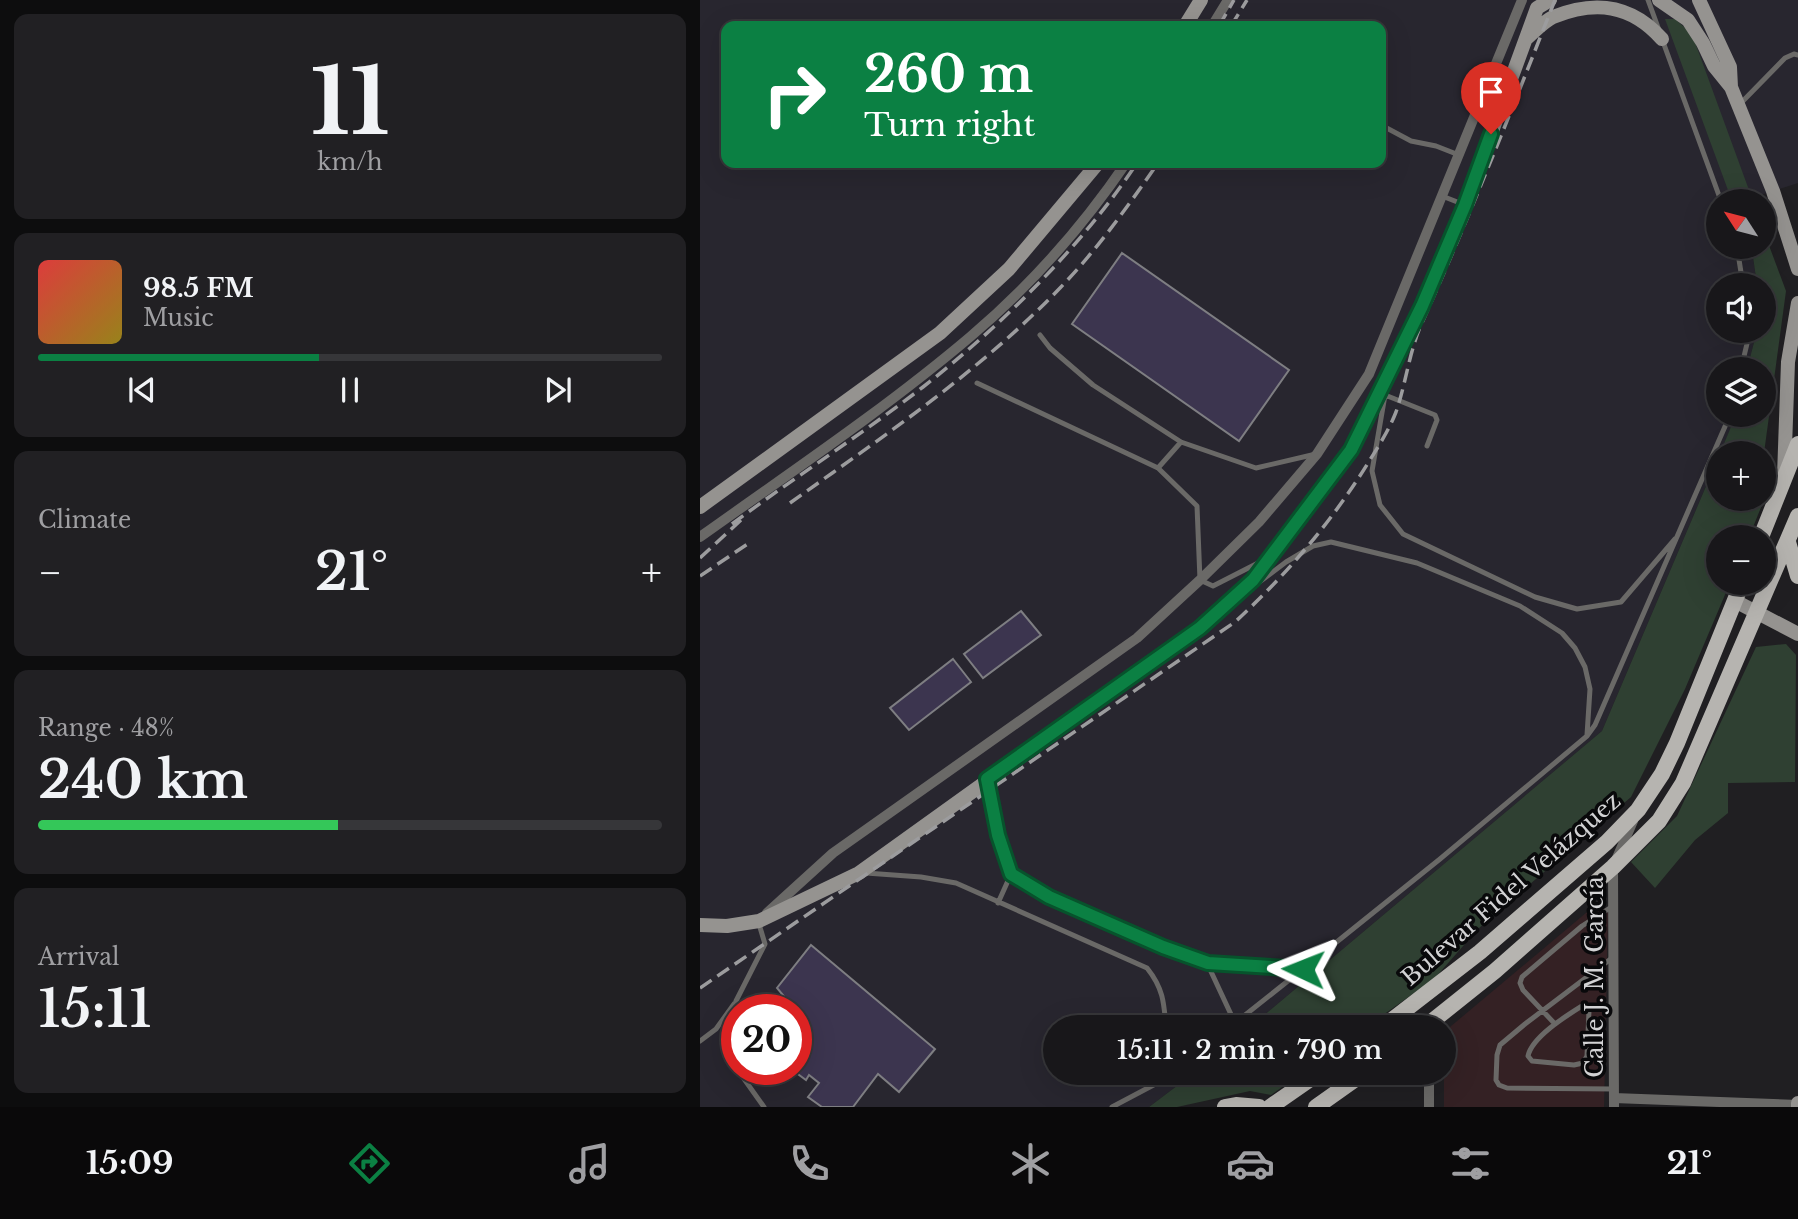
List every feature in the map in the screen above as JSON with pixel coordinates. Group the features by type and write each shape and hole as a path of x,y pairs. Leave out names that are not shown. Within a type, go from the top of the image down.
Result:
{"main road":[{"path":"1766,525 1798,444"},
{"name":"Bulevar Fidel Velázquez","path":"1441,1015 1613,867 1659,821 1683,783 1798,516"},
{"path":"1787,542 1798,576"},
{"name":"Bulevar Fidel Velázquez","path":"1398,1015 1480,952 1607,842 1638,810 1662,774 1677,743 1737,595"},
{"path":"1480,952 1495,971"},
{"path":"1270,1107 1302,1085"},
{"path":"1316,1107 1347,1085"},
{"path":"1230,1106 1259,1107"}],"street":[{"path":"1188,21 1201,0"},
{"path":"1215,21 1228,0"},
{"path":"759,921 833,853 1137,638 1259,522 1317,454 1369,374 1522,0"},
{"path":"1659,0 1679,13 1695,29 1714,66 1731,87"},
{"path":"1699,0 1730,67 1731,87 1773,191 1798,269"},
{"path":"700,925 727,926 759,921 859,873 1222,610 1253,580 1351,450 1422,306 1465,205 1526,39 1543,3"},
{"path":"1526,39 1550,18 1582,4 1600,4 1631,12 1662,39"},
{"path":"700,508 940,333 1009,269 1094,168"},
{"path":"700,537 905,390 972,335 1035,275 1101,200 1123,168"},
{"path":"1783,481 1788,362 1798,303"},
{"path":"1788,362 1798,376"},
{"path":"1735,601 1798,634"},
{"name":"Calle J. M. García","path":"1614,1098 1613,867 1638,810"},
{"path":"1429,1085 1429,1107"},
{"path":"1614,1098 1798,1105"}],"lane":[{"path":"1648,0 1717,189"},
{"path":"1738,107 1785,58 1798,55"},
{"path":"1386,128 1411,141 1436,146 1459,155"},
{"path":"1442,196 1465,205"},
{"path":"1040,335 1050,348 1093,385 1181,442 1256,468 1317,454"},
{"path":"1389,373 1372,471 1380,505 1403,534 1535,597 1577,609 1621,602 1679,534"},
{"path":"976,383 1158,468 1197,506 1200,580 1213,586 1272,555"},
{"path":"1385,395 1435,415 1437,420 1427,446"},
{"path":"1246,1015 1440,859 1587,736 1595,725 1725,427"},
{"path":"1158,468 1181,442"},
{"path":"1222,610 1286,562 1313,546 1331,542 1417,562 1520,606 1562,634 1575,648 1585,667 1591,690 1587,736"},
{"path":"987,779 998,835 1011,874 1049,897 1163,947 1208,963 1303,969"},
{"path":"859,873 921,877 956,883 998,904 1147,968 1158,981 1165,1015"},
{"path":"998,904 1011,874"},
{"path":"1555,1024 1523,990 1520,983 1522,978 1582,926 1613,906"},
{"path":"740,994 765,944 759,921"},
{"path":"1613,957 1500,1045 1496,1080 1499,1085 1507,1088 1614,1098"},
{"path":"1208,963 1229,1015"},
{"path":"1582,1006 1589,1011 1587,1056 1583,1063 1574,1065 1532,1061 1528,1056 1529,1050 1555,1024 1582,1006"},
{"path":"700,1041 716,1030 721,1023"},
{"path":"748,1085 764,1107"},
{"path":"1112,1107 1148,1085"}],"shaded area":[{"path":"700,0 1798,0 1798,183 1776,190 1706,189 1706,259 1753,259 1755,273 1706,273 1706,343 1754,343 1750,357 1706,357 1706,427 1732,427 1725,441 1706,441 1706,486 1602,731 1264,1015 1043,1015 1043,1085 1178,1085 1149,1107 700,1107"},
{"path":"1599,902 1608,913 1604,1107 1444,1107 1444,1085 1456,1085 1456,1022"}],"green space":[{"path":"1665,19 1675,19 1692,34 1749,189 1728,189"},
{"path":"1753,259 1774,259 1786,291 1776,365 1776,357 1750,357 1754,343 1776,343 1776,273 1755,273"},
{"path":"1731,427 1768,427 1766,441 1725,441"},
{"path":"1706,486 1706,511 1760,511 1754,525 1706,525 1706,595 1725,595 1685,689 1631,797 1479,928 1434,979 1383,1015 1264,1015 1602,731"},
{"path":"1786,644 1796,655 1795,782 1728,783 1728,813 1695,840 1655,888 1631,862 1677,816 1756,647"},
{"path":"1178,1085 1285,1085 1271,1095 1250,1091 1177,1107 1149,1107"}],"building":[{"path":"1122,253 1289,370 1239,441 1072,324"},
{"path":"1021,611 1041,635 983,678 964,654"},
{"path":"953,659 971,682 909,730 890,708"},
{"path":"811,945 935,1049 899,1092 878,1074 853,1107 822,1107 808,1097 819,1083 812,1077 812,994 782,994 777,988"}],"railway":[{"path":"1222,21 1234,0"},
{"path":"1234,21 1247,0"},
{"path":"700,988 1235,622 1307,547 1354,485 1393,419 1417,336 1555,0"},
{"path":"732,524 900,405 982,338 1066,254 1133,168"},
{"path":"790,503 930,402 1029,318 1087,258 1154,168"},
{"path":"700,558 741,520"},
{"path":"700,576 752,541"}],"route":[{"path":"1303,969 1208,963 1163,947 1049,897 1011,874 998,835 987,779 1200,628 1253,580 1351,450 1422,306 1465,205 1491,134"}]}
